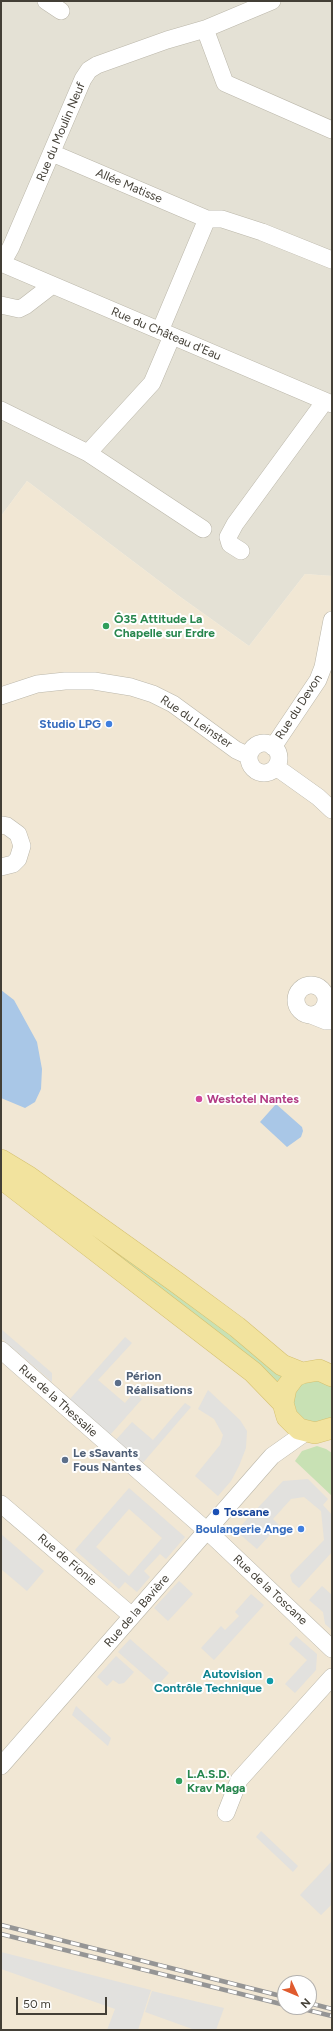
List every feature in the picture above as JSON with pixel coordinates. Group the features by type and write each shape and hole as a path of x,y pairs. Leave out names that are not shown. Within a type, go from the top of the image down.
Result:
{"main road":[{"path":"1,1160 35,1182 169,1277 237,1327 282,1365 302,1373"},
{"path":"1,1178 253,1372 299,1429 324,1432"},
{"path":"285,1410 286,1388 296,1376 315,1370 331,1373"}],"street":[{"path":"46,1 61,11"},
{"name":"Rue du Moulin Neuf","path":"2,263 52,153 83,79 89,70 104,62 167,40 205,29 272,1"},
{"path":"205,29 225,84 332,130"},
{"name":"Allée Matisse","path":"52,153 207,219 222,219 235,223 332,260"},
{"path":"88,453 152,384 166,334 207,219"},
{"name":"Rue du Château d'Eau","path":"2,263 51,286 329,403"},
{"path":"1,305 19,309 51,286"},
{"path":"241,551 230,544 228,537 235,524 329,403"},
{"path":"1,410 88,453 203,530"},
{"name":"Rue du Devon","path":"273,747 318,680 324,667 332,620"},
{"name":"Rue du Leinster","path":"1,696 37,684 65,680 94,681 131,687 152,694 173,704 236,750 249,756"},
{"path":"264,744 273,747 278,754 276,767 269,772 260,773 250,764 249,756 251,751 259,745 264,744"},
{"path":"276,767 318,797 332,810"},
{"path":"1,825 7,826 18,834 22,846 18,859 13,864 1,867"},
{"path":"311,1015 329,1008 324,994 318,986 308,985 299,990 296,1005 302,1012 326,1021 332,1021"},
{"name":"Rue de la Thessalie","path":"1,1350 207,1531"},
{"name":"Rue de la Bavière","path":"1,1766 272,1456 283,1435 285,1410"},
{"name":"Rue de la Bavière","path":"272,1456 324,1432"},
{"name":"Rue de Fionie","path":"1,1504 132,1616"},
{"name":"Rue de la Toscane","path":"207,1531 332,1649"},
{"path":"226,1813 239,1780 332,1677"}],"shaded area":[{"path":"1,1 332,1 332,576 305,574 249,646 179,596 27,481 1,516"},
{"path":"27,481 179,596 249,646 305,574 332,576 332,2030 1,2030 1,516"},
{"path":"1,1329 52,1373 52,1382 1,1338"},
{"path":"125,1337 132,1343 98,1380 125,1403 134,1392 142,1399 110,1435 70,1399"},
{"path":"208,1390 240,1420 247,1431 246,1448 239,1466 231,1481 218,1496 195,1476 220,1445 223,1435 214,1419 198,1409"},
{"path":"185,1403 191,1407 141,1465 114,1442 132,1422 153,1440"},
{"path":"308,1479 328,1499 323,1505 332,1515 332,1552 299,1588 292,1582 290,1575 324,1540 321,1511 304,1497 291,1499 273,1519 279,1525 257,1549 236,1531 283,1481"},
{"path":"129,1488 185,1537 166,1559 160,1554 144,1571 150,1577 137,1592 125,1582 119,1589 75,1550","holes":["129,1509 162,1538 129,1576 96,1547"]},
{"path":"1,1534 44,1571 27,1591 1,1569"},
{"path":"179,1581 193,1594 168,1621 154,1608"},
{"path":"322,1586 332,1595 332,1630 325,1624 323,1612 309,1600"},
{"path":"251,1594 264,1605 214,1660 201,1648 221,1626 225,1630 239,1616 235,1612"},
{"path":"296,1636 317,1654 316,1670 295,1693 285,1684 307,1660 289,1644"},
{"path":"130,1639 169,1673 157,1686 118,1652"},
{"path":"116,1656 134,1672 124,1683 119,1684 113,1680 107,1686 97,1677"},
{"path":"76,1706 111,1738 108,1746 72,1715"},
{"path":"261,1831 298,1866 293,1872 256,1837"},
{"path":"332,1861 332,1904 321,1915 300,1895"},
{"path":"1,1952 151,1990 138,2030 107,2030 115,2009 1,1969"},
{"path":"152,1991 224,2008 216,2030 195,2030 145,2012"}],"green space":[{"path":"68,1208 291,1373 280,1390 89,1239"},
{"path":"314,1379 332,1387 332,1417 327,1421 310,1424 295,1414 293,1397 298,1386"},
{"path":"317,1446 332,1453 332,1496 295,1461 302,1451"}],"water":[{"path":"1,990 14,1000 37,1042 42,1069 41,1089 35,1102 25,1108 1,1098"},
{"path":"276,1104 302,1127 303,1131 301,1137 287,1147 260,1122"}],"railway":[{"path":"1,1925 277,1995"},
{"path":"1,1934 277,2003"},
{"path":"317,2005 332,2009"},
{"path":"317,2012 332,2016"}],"place":[{"name":"Ô35 Attitude La Chapelle sur Erdre","path":"106,626"},
{"name":"Studio LPG","path":"109,724"},
{"name":"Westotel Nantes","path":"199,1099"},
{"name":"Périon Réalisations","path":"118,1383"},
{"name":"Le sSavants Fous Nantes","path":"65,1460"},
{"name":"Toscane","path":"216,1512"},
{"name":"Boulangerie Ange","path":"301,1529"},
{"name":"Autovision Contrôle Technique","path":"270,1681"},
{"name":"L.A.S.D. Krav Maga","path":"179,1781"}]}
